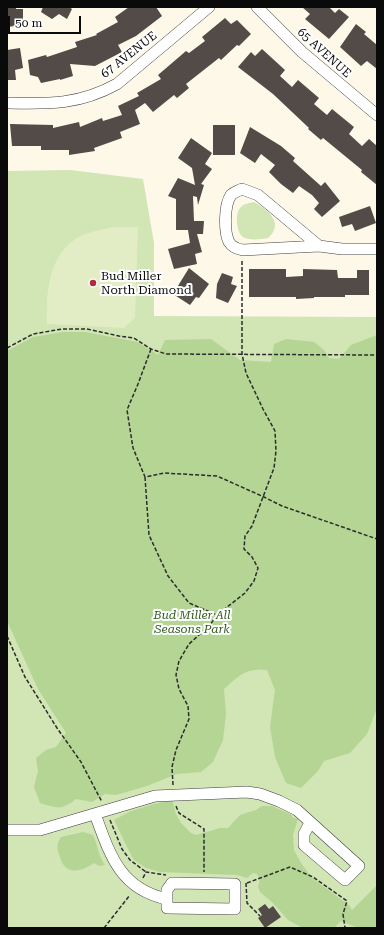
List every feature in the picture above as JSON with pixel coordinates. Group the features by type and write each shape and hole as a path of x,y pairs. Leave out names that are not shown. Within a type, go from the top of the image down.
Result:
{"street":[{"name":"67 AVENUE","path":"7,103 53,104 84,98 106,90 117,84 209,7"},
{"name":"65 AVENUE","path":"257,7 302,52 377,115"},
{"path":"319,246 258,195 242,189 236,191 230,196 226,211 227,233 230,243 235,248 243,250 319,246 342,249 377,250"},
{"path":"7,830 40,830 155,796 247,792 260,794 297,810 359,866 345,880 304,845 304,834 310,823"},
{"path":"95,814 104,838 121,872 136,887 153,895 167,899"},
{"path":"172,883 235,884 235,909 167,908 167,899 167,890 172,883"}],"path":[{"path":"173,784 172,767 176,750 190,719 188,706 179,689 176,675 179,661 189,644 210,625 217,614 245,593 254,581 258,568 252,557 244,549 245,536 252,526 274,468 276,451 275,431 246,373 242,354 242,261"},
{"path":"7,348 33,334 62,329 87,329 134,338 151,349 166,354 377,355"},
{"path":"151,349 127,410 133,448 145,477 149,535 168,576 189,603 217,614"},
{"path":"145,477 164,473 217,476 282,506 377,539"},
{"path":"7,636 25,677 57,728 81,762 102,802"},
{"path":"176,807 179,813 204,829 204,876"},
{"path":"109,818 122,849 130,860 146,872"},
{"path":"260,916 247,903 246,884 290,867 313,877 347,901 343,914 345,928"},
{"path":"104,928 132,892"}],"green space":[{"name":"Bud Miller All Seasons Park","path":"70,170 143,179 154,243 154,316 377,317 377,928 7,928 7,171"},
{"path":"254,202 269,213 275,222 273,232 268,238 249,239 243,237 239,231 237,223 238,211 246,204"},
{"name":"Bud Miller North Diamond","path":"114,227 138,227 135,318 124,328 47,324 47,301 50,277 59,256 75,239"},
{"name":"Bud Miller All Seasons Park","path":"63,332 85,332 138,342 158,355 165,340 211,339 240,360 271,362 274,344 286,339 314,342 324,350 329,358 339,359 351,345 377,335 377,708 367,734 350,753 324,761 318,771 301,788 286,783 275,757 270,727 275,690 267,670 260,669 248,671 224,689 226,714 223,740 213,762 201,772 177,774 147,786 116,795 105,794 92,802 76,799 62,807 40,803 34,787 38,771 36,758 46,750 56,747 66,733 38,689 7,621 7,351 33,337"},
{"path":"172,800 176,814 181,823 191,833 196,835 220,828 228,828 240,815 256,810 262,806 272,806 292,815 292,817 298,819 293,835 294,850 312,878 349,905 352,910 377,885 377,928 358,928 341,921 334,928 303,928 288,920 273,903 260,892 258,887 260,879 257,874 253,873 247,878 237,875 160,872 146,868 134,860 114,820 131,811"},
{"path":"83,832 93,835 105,865 99,866 94,863 84,869 70,870 62,863 58,849 58,842 61,837"}],"building":[{"path":"7,7 23,9 23,25 7,27"},
{"path":"43,7 69,7 72,9 67,19 59,14 52,19 41,12"},
{"path":"129,7 156,7 162,16 136,36 118,45 122,52 95,66 70,64 73,76 41,83 38,77 30,75 28,60 46,55 47,57 77,47 75,42 97,35 96,34 118,22 115,17"},
{"path":"302,7 329,7 335,13 339,9 349,17 329,39 305,19 310,14"},
{"path":"225,18 231,24 237,20 251,34 239,46 237,45 221,60 219,58 186,84 189,88 177,98 174,95 153,112 145,103 135,110 140,124 120,132 122,138 94,148 95,151 69,155 69,150 41,150 41,146 12,146 10,124 53,125 53,128 79,122 80,127 102,118 103,121 122,115 118,106 139,96 137,93 161,79 158,75 186,51 189,53 205,41 202,37"},
{"path":"356,24 366,32 364,34 377,45 377,69 367,61 361,66 340,47"},
{"path":"20,48 23,68 15,70 16,80 7,80 7,50"},
{"path":"262,49 285,70 280,76 292,87 298,80 319,98 314,104 327,115 332,109 354,127 349,134 362,146 369,139 377,146 377,185 361,172 362,170 323,138 321,140 308,129 309,128 273,94 238,67 251,52 255,56"},
{"path":"213,125 235,125 235,155 213,155"},
{"path":"250,127 281,146 295,158 293,161 321,186 325,182 340,201 322,217 314,209 319,203 312,195 299,186 293,193 281,184 269,172 275,165 261,154 255,163 240,153"},
{"path":"191,138 212,153 205,164 212,169 201,184 204,185 198,205 197,197 193,196 194,221 204,221 203,234 197,234 202,252 195,254 197,264 174,269 168,249 190,243 188,230 176,230 176,199 168,196 178,178 195,185 192,168 178,158"},
{"path":"370,206 376,223 355,231 352,224 342,227 339,217"},
{"path":"189,268 209,284 199,298 196,297 190,305 173,294"},
{"path":"249,269 286,269 286,277 303,276 303,269 337,270 338,278 357,278 357,270 369,270 369,295 345,295 345,297 314,297 296,299 296,297 249,297"},
{"path":"222,273 233,277 231,284 237,286 228,303 216,298 217,284"},
{"path":"265,904 269,909 273,906 281,917 265,928 258,918 262,915 258,909"}],"place":[{"name":"Bud Miller North Diamond","path":"93,283"}]}
